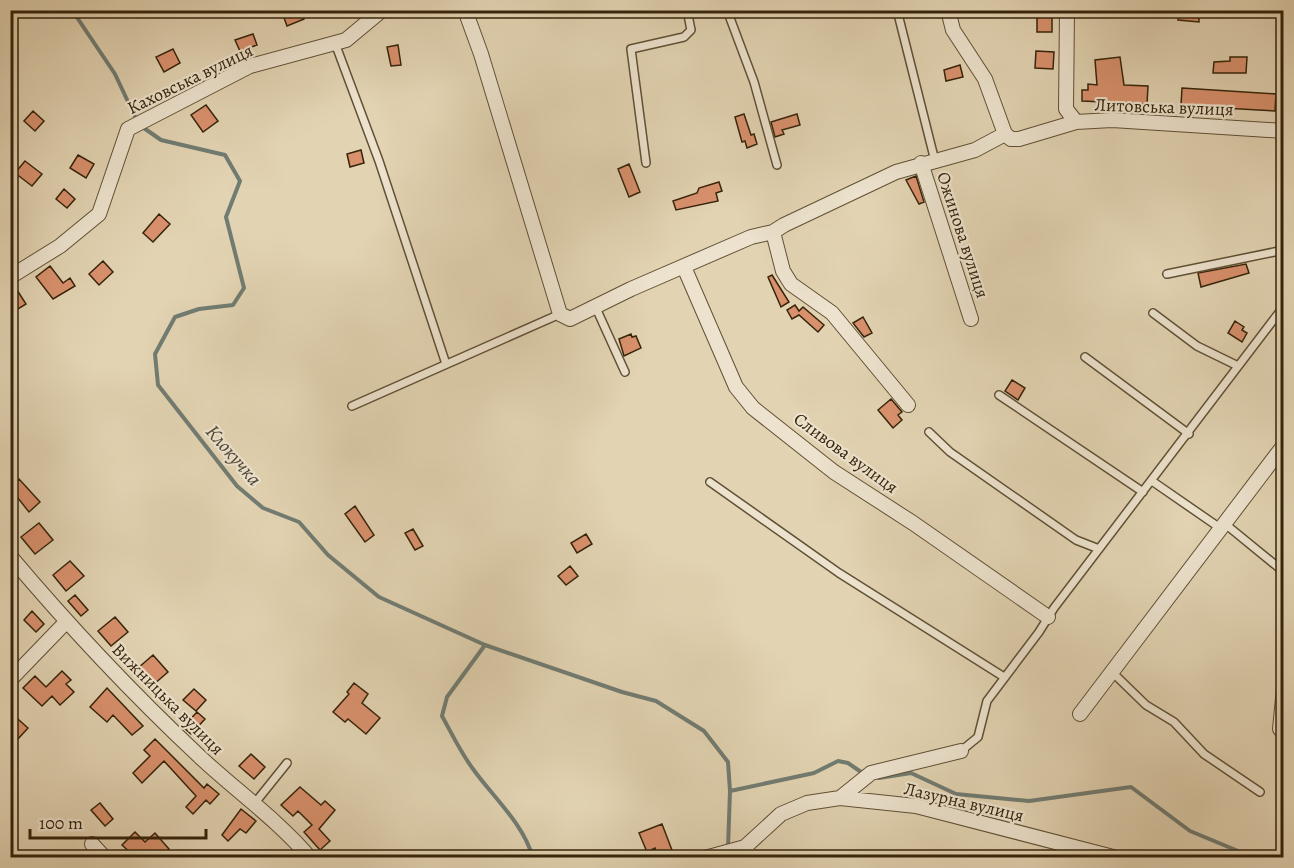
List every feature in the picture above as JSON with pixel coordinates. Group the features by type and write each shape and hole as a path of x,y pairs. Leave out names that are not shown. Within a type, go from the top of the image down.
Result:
{"street":[{"name":"Каховська вулиця","path":"10,277 60,246 99,214 128,129 250,66 346,40 382,10"},
{"path":"465,10 481,54 560,314 570,319 631,289 751,237 773,232 886,177 928,162 975,150 1005,134 985,79 953,30 948,10"},
{"path":"1067,10 1066,109 1076,122"},
{"name":"Литовська вулиця","path":"1005,134 1011,139 1019,139 1076,122 1148,120 1284,131"},
{"name":"Ожинова вулиця","path":"928,162 971,319"},
{"path":"773,232 783,271 791,284 832,313 908,405"},
{"name":"Сливова вулиця","path":"684,267 736,387 753,408 834,472 914,523 1048,617"},
{"path":"1080,714 1284,446"},
{"name":"Вижницька вулиця","path":"10,556 66,622 199,756 254,804 310,858"},
{"path":"10,680 66,622"},
{"path":"1284,688 1280,729 1284,734"},
{"path":"840,798 866,775 961,751"},
{"name":"Лазурна вулиця","path":"743,852 781,814 807,802 840,798 916,806 1117,858"},
{"path":"92,844 105,858"},
{"path":"712,855 743,852"}],"lane":[{"path":"646,163 631,49 684,37 691,30 687,10"},
{"path":"728,10 754,82 777,165"},
{"path":"897,10 928,162"},
{"path":"335,43 378,161 446,364"},
{"path":"1167,274 1284,250"},
{"path":"961,751 978,737 987,701 1004,677 1284,306"},
{"path":"596,308 625,372"},
{"path":"1153,313 1197,346 1238,366"},
{"path":"352,406 560,314"},
{"path":"1085,357 1189,434"},
{"path":"999,395 1143,492"},
{"path":"929,432 950,452 1076,540 1099,549"},
{"path":"1152,481 1222,526 1284,572"},
{"path":"710,482 839,573 1004,677"},
{"path":"1111,671 1146,705 1173,722 1204,754 1260,792"},
{"path":"254,804 287,763"}],"building":[{"path":"301,10 304,19 287,26 283,15"},
{"path":"1179,10 1199,10 1199,22 1178,20"},
{"path":"1037,17 1052,17 1052,32 1037,32"},
{"path":"253,34 257,45 240,51 235,40"},
{"path":"398,45 401,65 391,66 387,47"},
{"path":"173,49 180,63 164,72 156,57"},
{"path":"1036,51 1054,52 1053,69 1035,68"},
{"path":"1120,57 1124,85 1148,86 1147,104 1082,101 1082,90 1088,90 1088,84 1097,85 1095,60"},
{"path":"1230,57 1247,57 1246,73 1213,73 1214,62 1230,61"},
{"path":"960,65 963,77 946,81 944,70"},
{"path":"1182,88 1276,94 1275,111 1223,108 1223,112 1213,111 1214,108 1181,105"},
{"path":"206,105 218,121 203,132 191,115"},
{"path":"33,111 44,121 35,131 24,121"},
{"path":"744,114 751,135 754,134 757,144 747,148 745,141 742,142 735,117"},
{"path":"797,114 800,125 782,130 784,134 775,137 771,122"},
{"path":"361,150 364,163 350,167 347,154"},
{"path":"78,155 94,164 86,178 70,168"},
{"path":"25,161 42,174 32,186 15,173"},
{"path":"629,164 640,192 629,197 618,169"},
{"path":"916,176 924,202 919,204 906,180"},
{"path":"719,182 722,191 716,193 718,201 676,210 673,201 697,193 699,188"},
{"path":"64,189 75,199 67,208 56,199"},
{"path":"159,214 170,224 153,242 143,233"},
{"path":"103,261 113,272 99,285 89,274"},
{"path":"1246,264 1249,273 1201,287 1198,273"},
{"path":"50,266 63,283 70,278 75,286 53,299 36,277"},
{"path":"772,275 789,302 781,307 768,277"},
{"path":"17,290 26,304 10,314 10,294"},
{"path":"795,305 799,311 803,307 824,325 818,332 799,315 792,319 787,310"},
{"path":"863,317 872,333 864,337 853,323"},
{"path":"1235,321 1244,327 1242,330 1247,333 1242,342 1228,333"},
{"path":"631,334 632,337 636,336 641,348 624,356 619,339"},
{"path":"1012,380 1025,388 1018,400 1005,391"},
{"path":"891,399 902,412 898,415 902,420 893,428 878,410"},
{"path":"19,479 40,502 29,512 10,488"},
{"path":"355,506 374,535 365,542 345,514"},
{"path":"39,523 53,540 35,554 21,537"},
{"path":"413,529 423,546 415,550 405,533"},
{"path":"586,534 592,544 577,553 571,543"},
{"path":"70,561 84,576 66,591 53,575"},
{"path":"570,566 578,576 566,585 558,576"},
{"path":"75,595 88,610 81,616 68,601"},
{"path":"32,611 44,624 36,632 24,620"},
{"path":"115,617 128,632 111,646 98,631"},
{"path":"153,655 168,672 153,685 138,668"},
{"path":"62,671 71,680 66,684 74,692 60,705 52,696 42,706 23,688 35,676 46,687"},
{"path":"354,683 368,694 362,703 380,718 366,734 348,719 345,722 333,712 349,694 347,692"},
{"path":"107,688 143,726 132,735 113,715 107,722 90,707"},
{"path":"194,689 206,700 196,711 183,700"},
{"path":"10,712 28,728 17,740 10,735"},
{"path":"197,712 205,719 191,734 183,727"},
{"path":"155,739 204,788 207,784 219,794 210,804 206,800 193,814 186,807 196,796 164,761 142,783 133,773 150,756 144,750"},
{"path":"251,754 265,767 254,779 239,766"},
{"path":"300,787 321,805 325,801 335,810 319,829 330,841 320,850 304,832 312,825 298,811 293,816 281,805"},
{"path":"100,803 113,819 105,826 91,810"},
{"path":"241,809 256,821 246,833 240,829 228,841 222,835"},
{"path":"662,824 675,858 659,858 655,848 647,852 639,833"},
{"path":"135,832 145,842 155,833 169,849 160,858 136,858 122,845"}],"waterway":[{"name":"Клокучка","path":"72,10 115,74 137,121"},
{"name":"Клокучка","path":"141,126 161,140 225,155 240,181 226,217 244,288 233,305 199,309 175,317 155,354 158,385 237,486 263,508 299,522 328,555 379,597 485,645 622,692 656,701 704,731 728,762 730,791 728,848"},
{"path":"485,645 447,697 442,716 469,763 515,822 533,858"},
{"path":"730,791 814,773 838,761 848,763 864,774"},
{"path":"879,778 911,773 956,794 1029,801 1131,787 1190,831 1255,858"}]}
